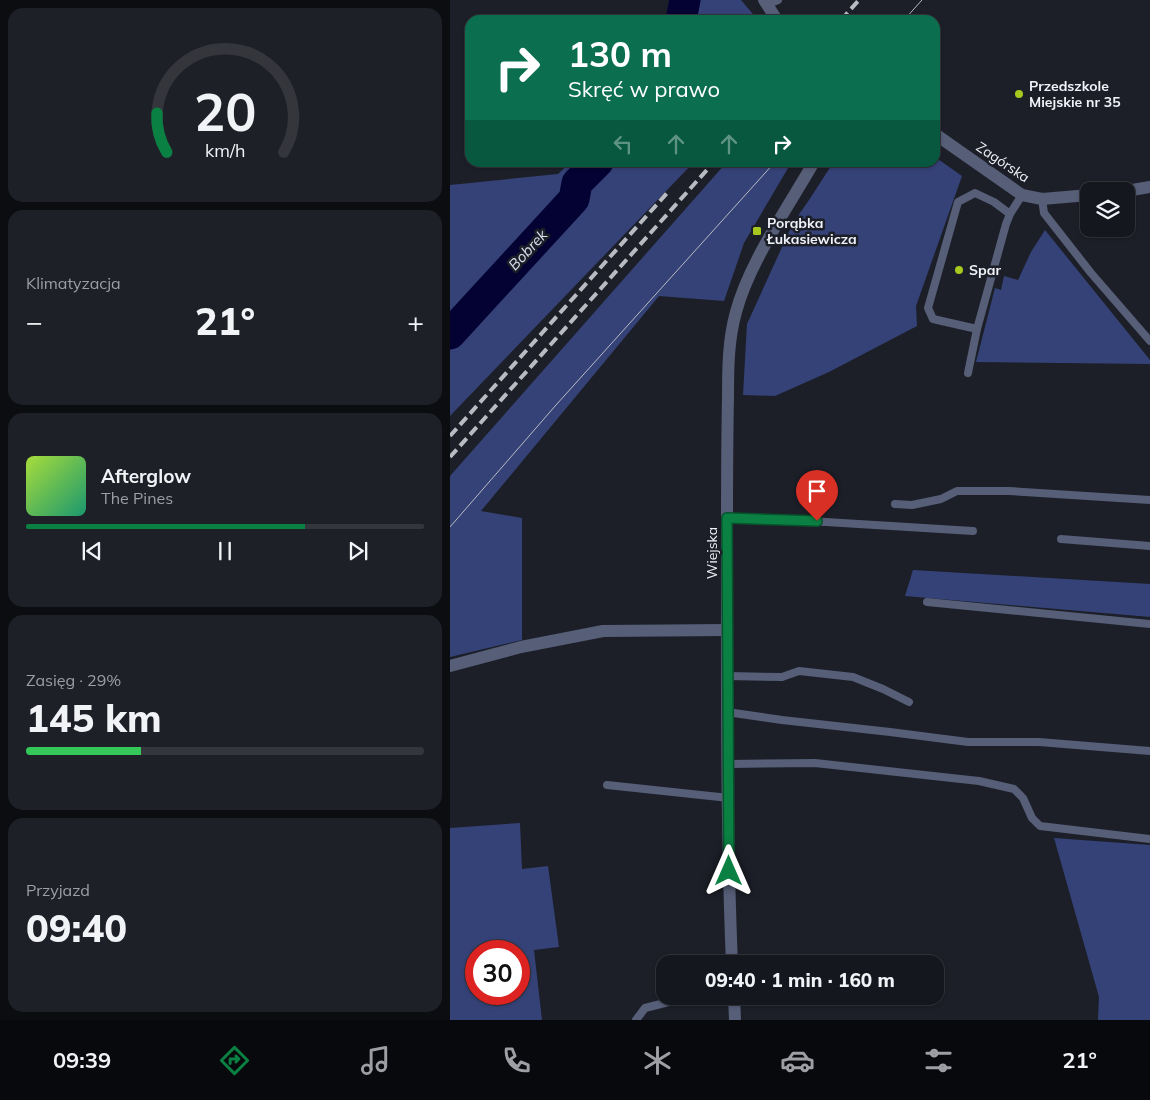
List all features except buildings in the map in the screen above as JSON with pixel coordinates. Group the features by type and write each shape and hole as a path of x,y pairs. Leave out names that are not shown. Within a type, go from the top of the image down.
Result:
{"street":[{"path":"769,2 775,15"},
{"name":"Zagórska","path":"940,138 1022,195 1042,199 1080,196"},
{"name":"Wiejska","path":"732,955 729,889 727,676 729,360 735,314 748,279 811,167"},
{"path":"1135,190 1150,187"},
{"path":"450,666 521,647 594,632 623,630 727,630"},
{"path":"734,1005 735,1020"}],"lane":[{"path":"977,329 933,319 928,308 932,290 958,202 975,193 994,202 1010,214"},
{"path":"968,373 977,329 1010,214 1022,195"},
{"path":"1042,199 1044,213 1091,273 1150,341"},
{"path":"895,504 912,504 941,498 957,491 1008,491 1150,500"},
{"path":"727,518 797,520 973,531"},
{"path":"1061,539 1150,546"},
{"path":"927,602 1150,624"},
{"path":"727,676 782,677 799,671 853,678 883,689 909,702"},
{"path":"728,712 968,742 1039,742 1150,751"},
{"path":"728,764 815,764 979,781 1014,789 1023,798 1032,818 1040,826 1150,839"},
{"path":"607,785 729,798"},
{"path":"636,1020 645,1008 657,1005"}],"shaded area":[{"path":"698,0 741,0 754,15 690,15"},
{"path":"940,161 962,176 916,306 917,326 829,372 775,396 743,395 747,324 793,223 830,167 940,167"},
{"path":"566,167 689,167 450,416 450,185 558,174"},
{"path":"722,167 789,167 744,243 724,301 659,296 481,511 522,518 522,640 450,657 450,476"},
{"path":"1045,230 1150,360 1150,364 976,362 995,288 1001,290 1004,276 1018,280 1031,252"},
{"path":"913,570 1150,584 1150,617 905,596"},
{"path":"520,823 522,869 548,866 559,947 534,950 542,1020 450,1020 450,828"},
{"path":"1054,838 1150,845 1150,1020 1098,1020 1099,997"}],"waterway":[{"name":"Bobrek","path":"682,15 685,0"},
{"name":"Bobrek","path":"450,334 574,199 577,183 593,167"}],"tram line":[{"path":"908,15 922,0"},
{"path":"450,527 556,405 770,167"}],"railway":[{"path":"846,15 859,0"},
{"path":"450,457 710,167"},
{"path":"450,436 668,192"}],"place":[{"name":"Przedszkole Miejskie nr 35","path":"1019,94"},
{"name":"Porąbka Łukasiewicza","path":"757,231"},
{"name":"Spar","path":"959,270"}],"route":[{"path":"729,871 727,518 817,521"}]}
